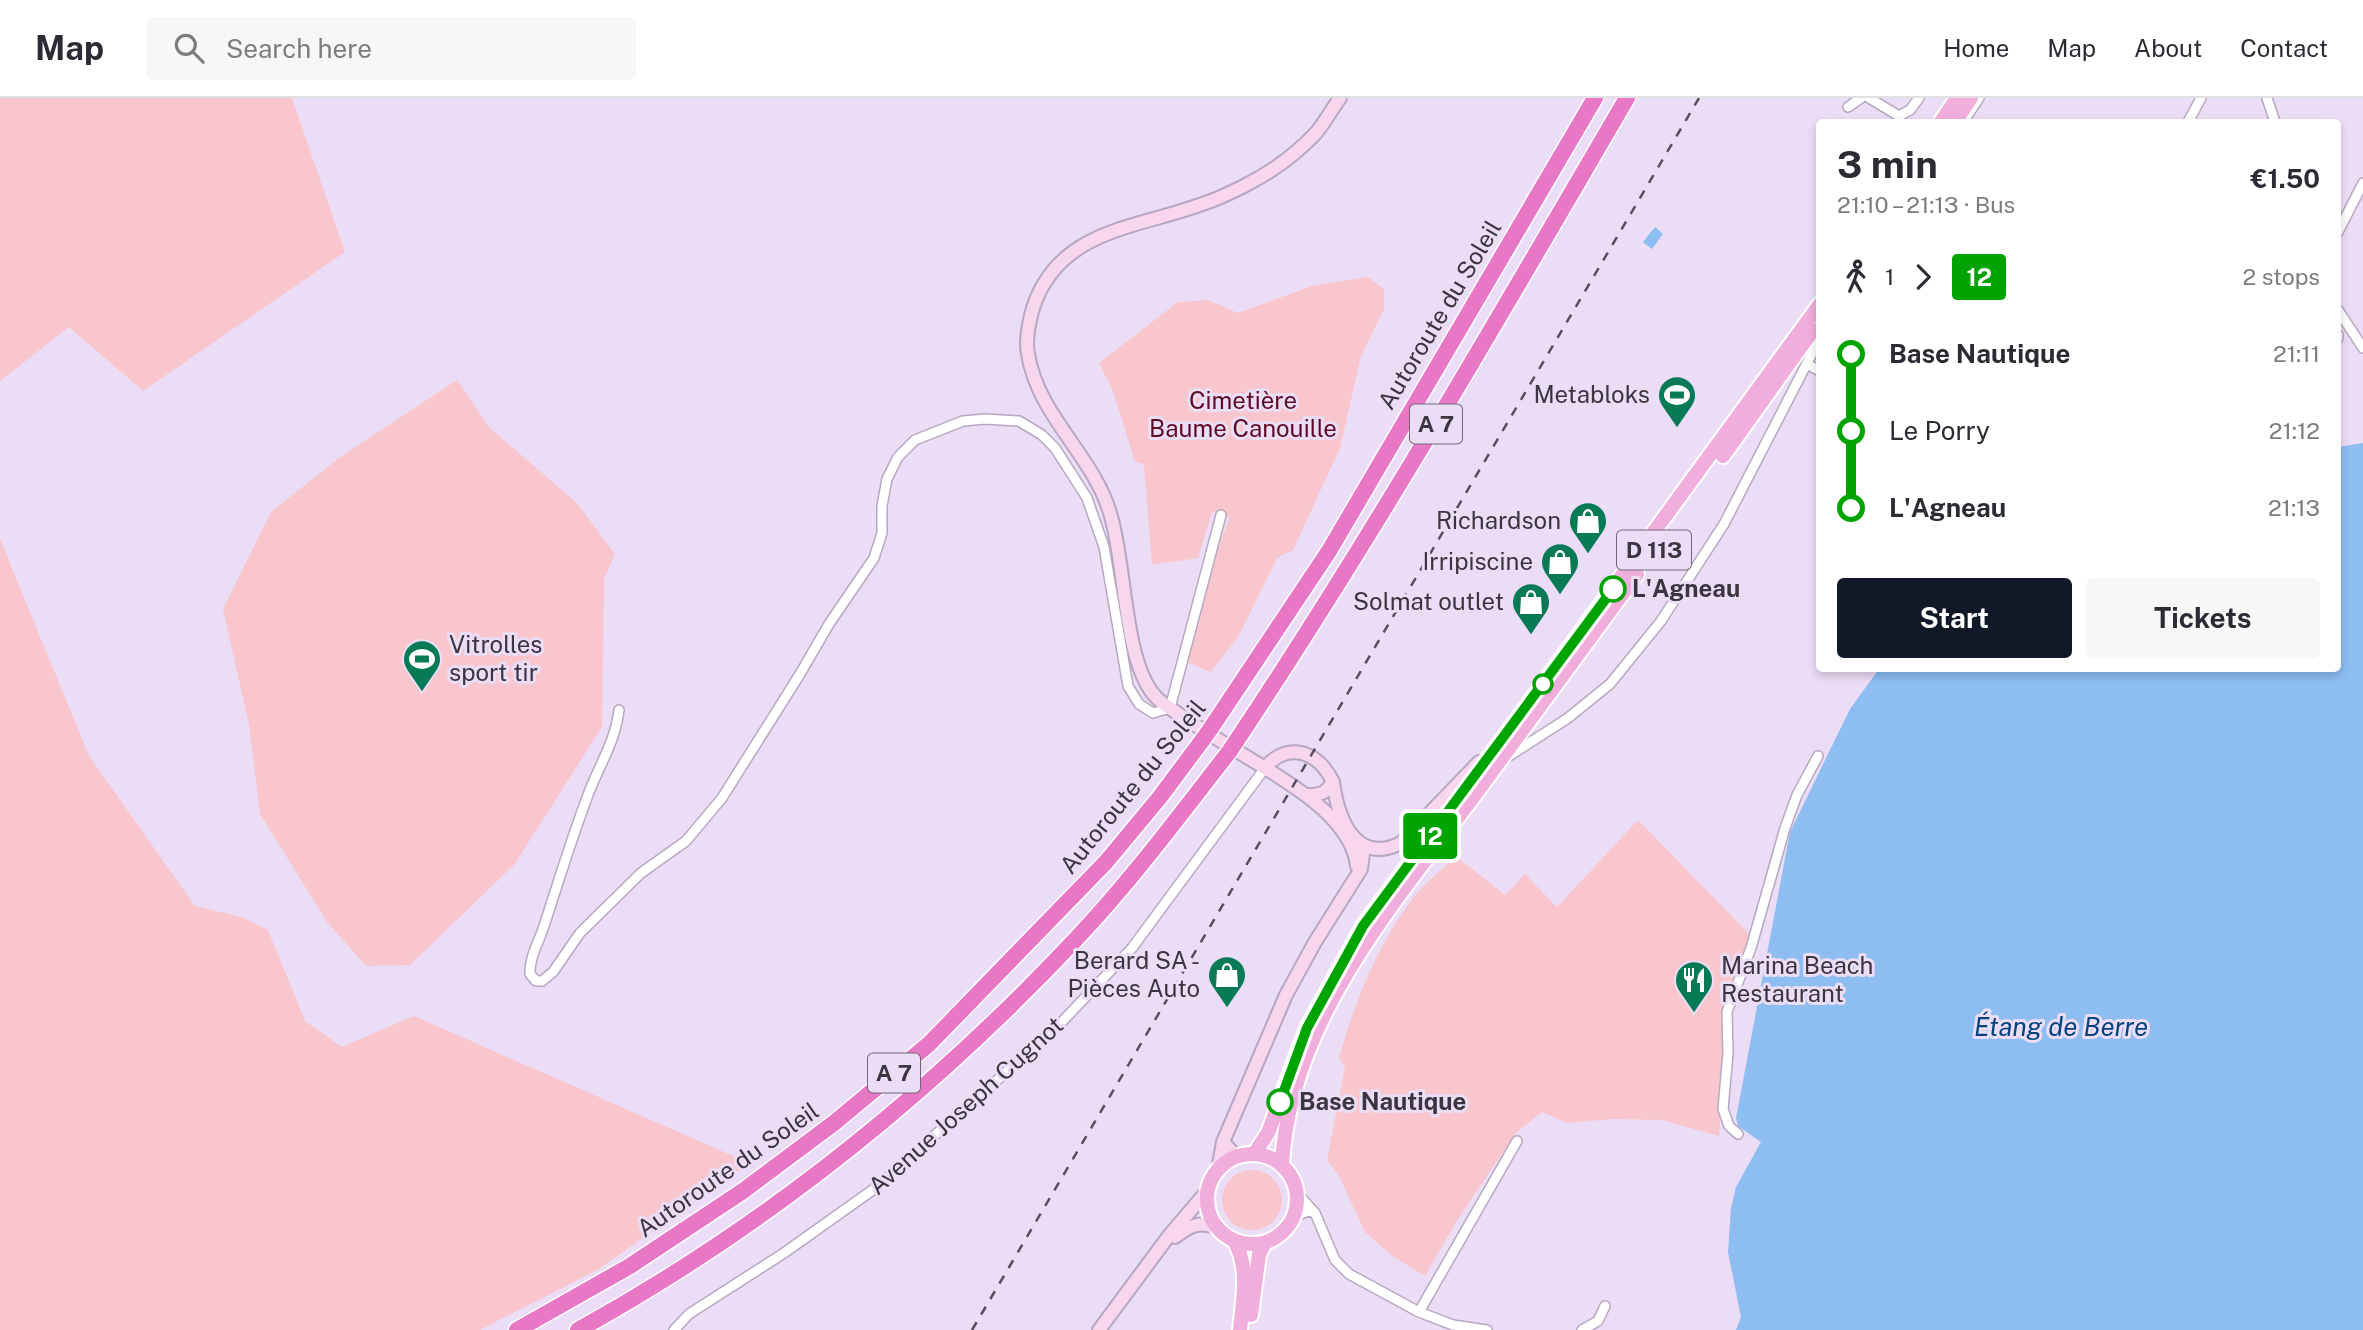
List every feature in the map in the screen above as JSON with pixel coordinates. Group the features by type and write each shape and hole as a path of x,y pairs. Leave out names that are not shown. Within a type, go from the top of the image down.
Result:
{"highway":[{"name":"Autoroute du Soleil","path":"517,1330 630,1266 743,1191 834,1123 929,1044 1106,862 1208,733 1329,551 1595,98"},
{"name":"Autoroute du Soleil","path":"578,1330 638,1297 745,1227 850,1149 968,1048 1076,940 1155,848 1232,748 1360,550 1627,98"}],"main road":[{"path":"1340,98 1316,132 1282,163 1245,186 1205,204 1110,231 1080,246 1055,268 1037,295 1028,323 1027,352 1033,380 1109,507 1115,528 1136,659 1145,681 1156,697 1170,708 1308,795 1335,823 1352,847 1356,857 1357,876"},
{"path":"1943,119 1957,98"},
{"path":"1957,119 1971,98"},
{"name":"D 113","path":"1254,1154 1268,1133 1307,1028 1363,926 1816,309"},
{"name":"D 113","path":"1282,1166 1283,1137 1291,1100 1316,1033 1366,941 1816,326"},
{"path":"1361,844 1377,850 1389,849 1401,843 1508,732"},
{"path":"1099,1330 1168,1237 1208,1190 1218,1170 1223,1142 1286,995 1363,862 1361,844 1341,816 1328,770 1318,761 1297,751 1285,752 1265,768"},
{"path":"1308,795 1324,793 1333,782"},
{"path":"1223,1142 1237,1157"},
{"path":"1150,1262 1190,1226 1206,1224 1216,1227 1244,1244 1265,1242 1277,1237 1287,1228 1294,1216 1296,1192 1292,1178 1282,1166 1264,1156 1254,1154 1237,1157 1218,1170"},
{"path":"1208,1190 1207,1203 1216,1227"},
{"path":"1234,1240 1242,1255 1245,1278 1240,1330"},
{"path":"1250,1330 1259,1254 1265,1242"}],"street":[{"path":"1848,107 1861,98"},
{"path":"1869,98 1899,116 1910,110 1919,98"},
{"path":"1966,119 1979,98"},
{"path":"2190,119 2201,98"},
{"path":"2267,98 2274,119"},
{"path":"2341,226 2363,183"},
{"path":"2341,315 2363,348"},
{"path":"1486,779 1514,751 1568,718 1611,684 1661,621 1724,524 1816,346"},
{"path":"1807,364 1816,370"},
{"path":"619,710 617,730 610,750 600,765 574,831 539,942 529,964 530,974 536,981 542,981 552,972 580,933 641,873 686,842 722,798 873,558 882,533 882,506 887,479 898,457 915,440 963,421 985,419 1019,421 1055,448 1087,498 1104,547 1128,686 1139,704 1153,713 1170,708 1221,515"},
{"path":"1738,1134 1729,1126 1723,1109 1728,1053 1727,1012 1751,948 1785,828 1797,795 1818,755"},
{"name":"Avenue Joseph Cugnot","path":"674,1330 689,1314 784,1253 874,1189 1058,1026 1132,948 1265,768"},
{"path":"1419,1312 1517,1141"},
{"path":"1296,1192 1315,1213 1335,1260 1349,1274 1419,1312 1453,1325 1487,1330"},
{"path":"1294,1216 1309,1211 1315,1213"},
{"path":"1582,1330 1598,1321 1605,1306"}],"green space":[{"path":"0,98 292,98 345,252 143,391 69,327 0,381"},
{"name":"Cimetière Baume Canouille","path":"1368,277 1384,289 1384,309 1361,356 1340,448 1293,550 1277,558 1238,637 1211,672 1187,662 1219,546 1230,517 1212,512 1198,558 1152,565 1144,464 1135,462 1113,391 1099,363 1178,302 1208,300 1238,313 1312,286"},
{"name":"Vitrolles sport tir","path":"457,380 490,428 577,503 615,554 604,579 602,727 514,865 410,965 366,966 327,922 260,814 249,725 223,609 271,512 339,458"},
{"path":"0,539 89,756 195,906 242,917 268,930 305,1021 342,1047 414,1016 749,1163 599,1269 480,1330 0,1330"},
{"path":"1638,820 1751,936 1728,993 1719,1136 1662,1120 1612,1119 1568,1123 1542,1112 1516,1133 1458,1219 1425,1276 1392,1256 1365,1232 1338,1174 1327,1160 1345,1067 1339,1058 1359,997 1377,957 1415,896 1456,856 1505,895 1525,874 1557,907"},
{"path":"1246,1170 1258,1170 1277,1183 1282,1200 1280,1212 1269,1225 1258,1230 1246,1230 1227,1217 1222,1206 1222,1194 1235,1175"}],"water":[{"path":"1655,227 1663,234 1652,249 1643,242"},
{"name":"Étang de Berre","path":"2363,443 2363,1330 1736,1330 1741,1317 1728,1252 1731,1208 1736,1187 1761,1142 1738,1126 1736,1118 1790,832 1850,709 1877,672 2341,672 2341,447"}],"railway":[{"path":"972,1330 1699,98"}],"bus line":[{"name":"12","path":"1280,1102 1307,1028 1363,926 1613,589"}],"place":[{"name":"Metabloks","path":"1677,429"},
{"name":"Richardson","path":"1588,555"},
{"name":"L'Agneau","path":"1613,589"},
{"name":"Irripiscine","path":"1560,596"},
{"name":"Solmat outlet","path":"1531,636"},
{"name":"Vitrolles sport tir","path":"422,693"},
{"name":"Berard SA - Pièces Auto","path":"1227,1009"},
{"name":"Marina Beach Restaurant","path":"1694,1014"},
{"name":"Base Nautique","path":"1280,1102"}]}
